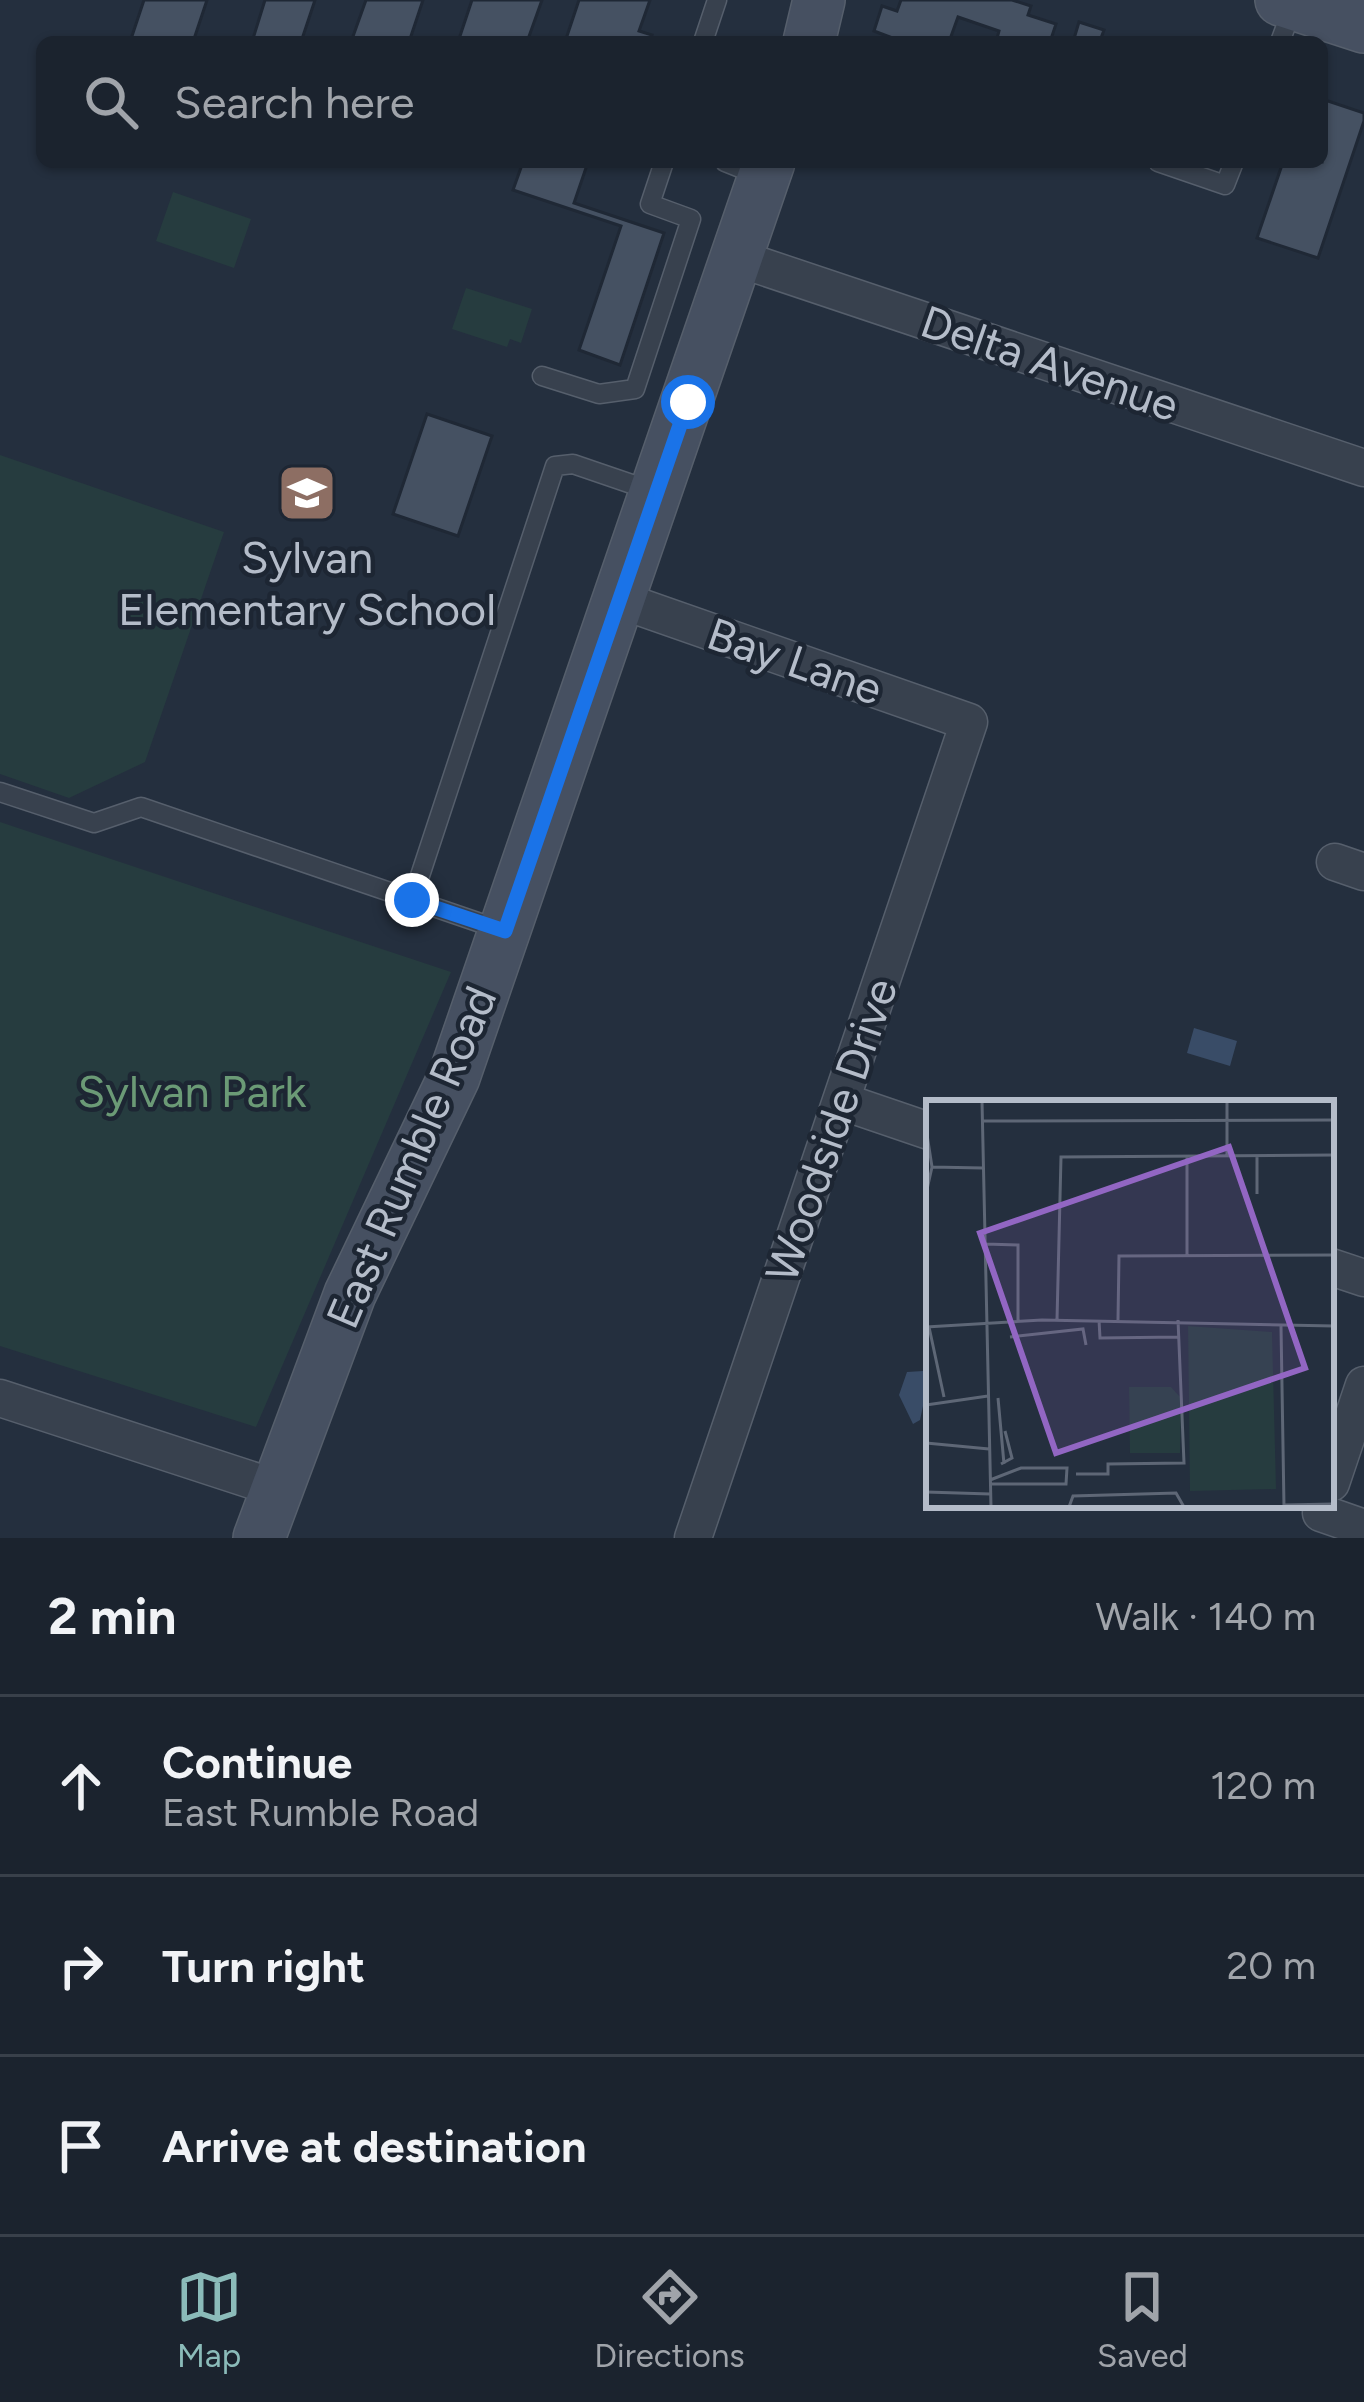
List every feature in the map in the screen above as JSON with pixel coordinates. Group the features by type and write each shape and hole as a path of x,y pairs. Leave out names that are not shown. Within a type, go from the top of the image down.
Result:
{"street":[{"path":"810,36 819,0"},
{"path":"1285,16 1364,27"},
{"name":"East Rumble Road","path":"259,1538 350,1294 454,1077 656,493 662,395 736,258 753,168"},
{"name":"Delta Avenue","path":"736,258 1364,468"},
{"name":"Bay Lane","path":"620,600 969,722"},
{"name":"Woodside Drive","path":"693,1538 969,722"},
{"path":"841,1101 926,1130"},
{"path":"1334,1268 1364,1278"},
{"path":"1334,1474 1364,1385"},
{"path":"0,1397 276,1488"},
{"path":"1322,1510 1364,1528"}],"lane":[{"path":"705,36 717,0"},
{"path":"542,376 599,394 662,395 691,219 650,204 662,168"},
{"path":"1176,168 1226,185 1232,168"},
{"path":"412,900 555,466 573,464 656,493"},
{"path":"0,791 94,823 141,807 505,931"}],"green space":[{"path":"173,192 251,219 234,268 156,241"},
{"path":"466,288 532,309 521,343 510,339 507,347 452,329"},
{"path":"0,455 224,532 145,762 69,798 0,774"},
{"name":"Sylvan Park","path":"0,822 451,972 256,1427 0,1346"}],"water":[{"path":"1194,1028 1237,1041 1230,1066 1187,1053"},
{"path":"907,1372 926,1374 920,1420 913,1424 899,1395"}],"building":[{"path":"144,0 207,0 195,36 132,36"},
{"path":"265,0 315,0 303,36 254,36"},
{"path":"366,0 423,0 411,36 353,36"},
{"path":"472,0 542,0 529,36 460,36"},
{"path":"579,0 650,0 639,31 652,36 567,36"},
{"path":"901,0 1012,0 1031,6 1028,15 1056,24 1052,36 998,36 999,31 958,17 951,36 887,36 874,31 882,6 897,11"},
{"path":"1079,22 1104,30 1102,36 1075,36"},
{"path":"1328,101 1364,113 1318,258 1257,238 1281,168 1328,168"},
{"path":"521,168 586,168 574,203 664,233 620,365 579,350 621,226 513,190"},
{"path":"427,414 492,436 458,536 393,514"}],"place":[{"name":"Sylvan Elementary School","path":"307,493"}],"route":[{"path":"412,900 505,931 688,402"}]}
